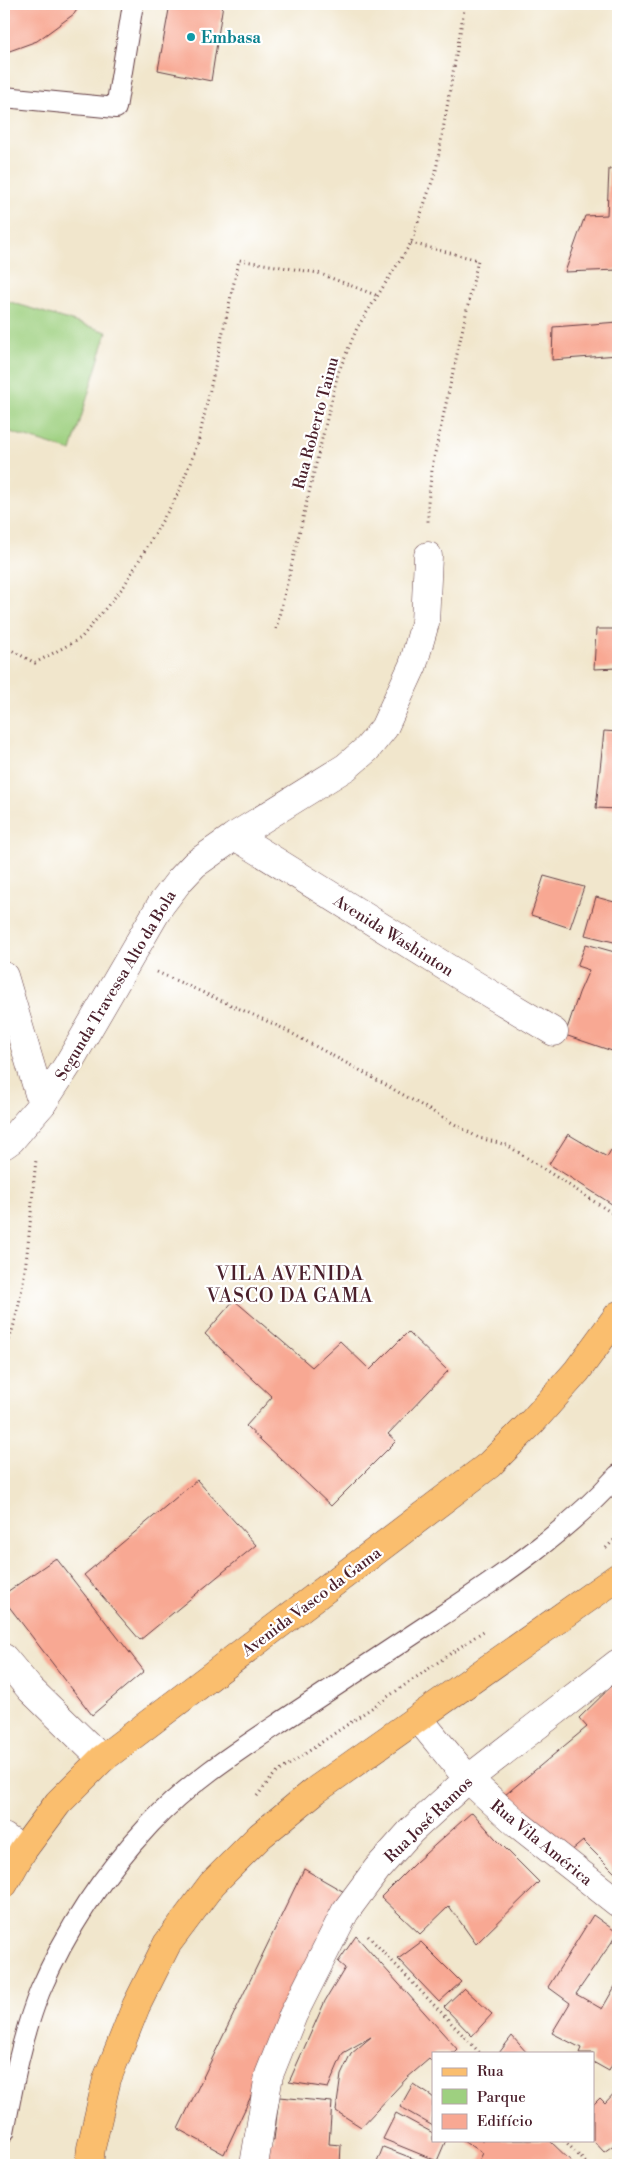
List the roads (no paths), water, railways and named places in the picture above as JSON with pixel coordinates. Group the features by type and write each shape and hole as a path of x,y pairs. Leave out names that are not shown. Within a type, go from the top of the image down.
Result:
{"main road":[{"name":"Avenida Vasco da Gama","path":"4,1884 13,1844 102,1759 489,1465 532,1422 577,1371 618,1316"},
{"path":"577,1371 618,1345"},
{"path":"89,2165 91,2148 107,2079 136,2006 173,1937 212,1884 260,1836 316,1790 618,1577"}],"street":[{"name":"Segunda Travessa Alto da Bola","path":"4,1145 11,1140 42,1104 67,1066 160,906 179,881 195,864 235,836 346,767 366,749 384,728 413,665 425,623 428,556"},
{"name":"Avenida Washinton","path":"235,836 554,1032"},
{"path":"4,976 42,1104"},
{"path":"4,1658 30,1690 102,1759"},
{"name":"Rua José Ramos","path":"254,2165 269,2075 293,2015 345,1912 376,1869 411,1831 468,1779 618,1663"},
{"name":"Rua Vila América","path":"419,1719 468,1779 519,1825 618,1903"}],"lane":[{"path":"4,98 116,108 133,4"},
{"path":"4,2132 17,2061 40,1992 72,1927 107,1876 150,1823 194,1784 235,1752 494,1581 553,1536 618,1475"}],"place":[{"name":"Embasa","path":"191,37"}],"district":[{"name":"VILA AVENIDA VASCO DA GAMA","path":"290,1284"}]}
